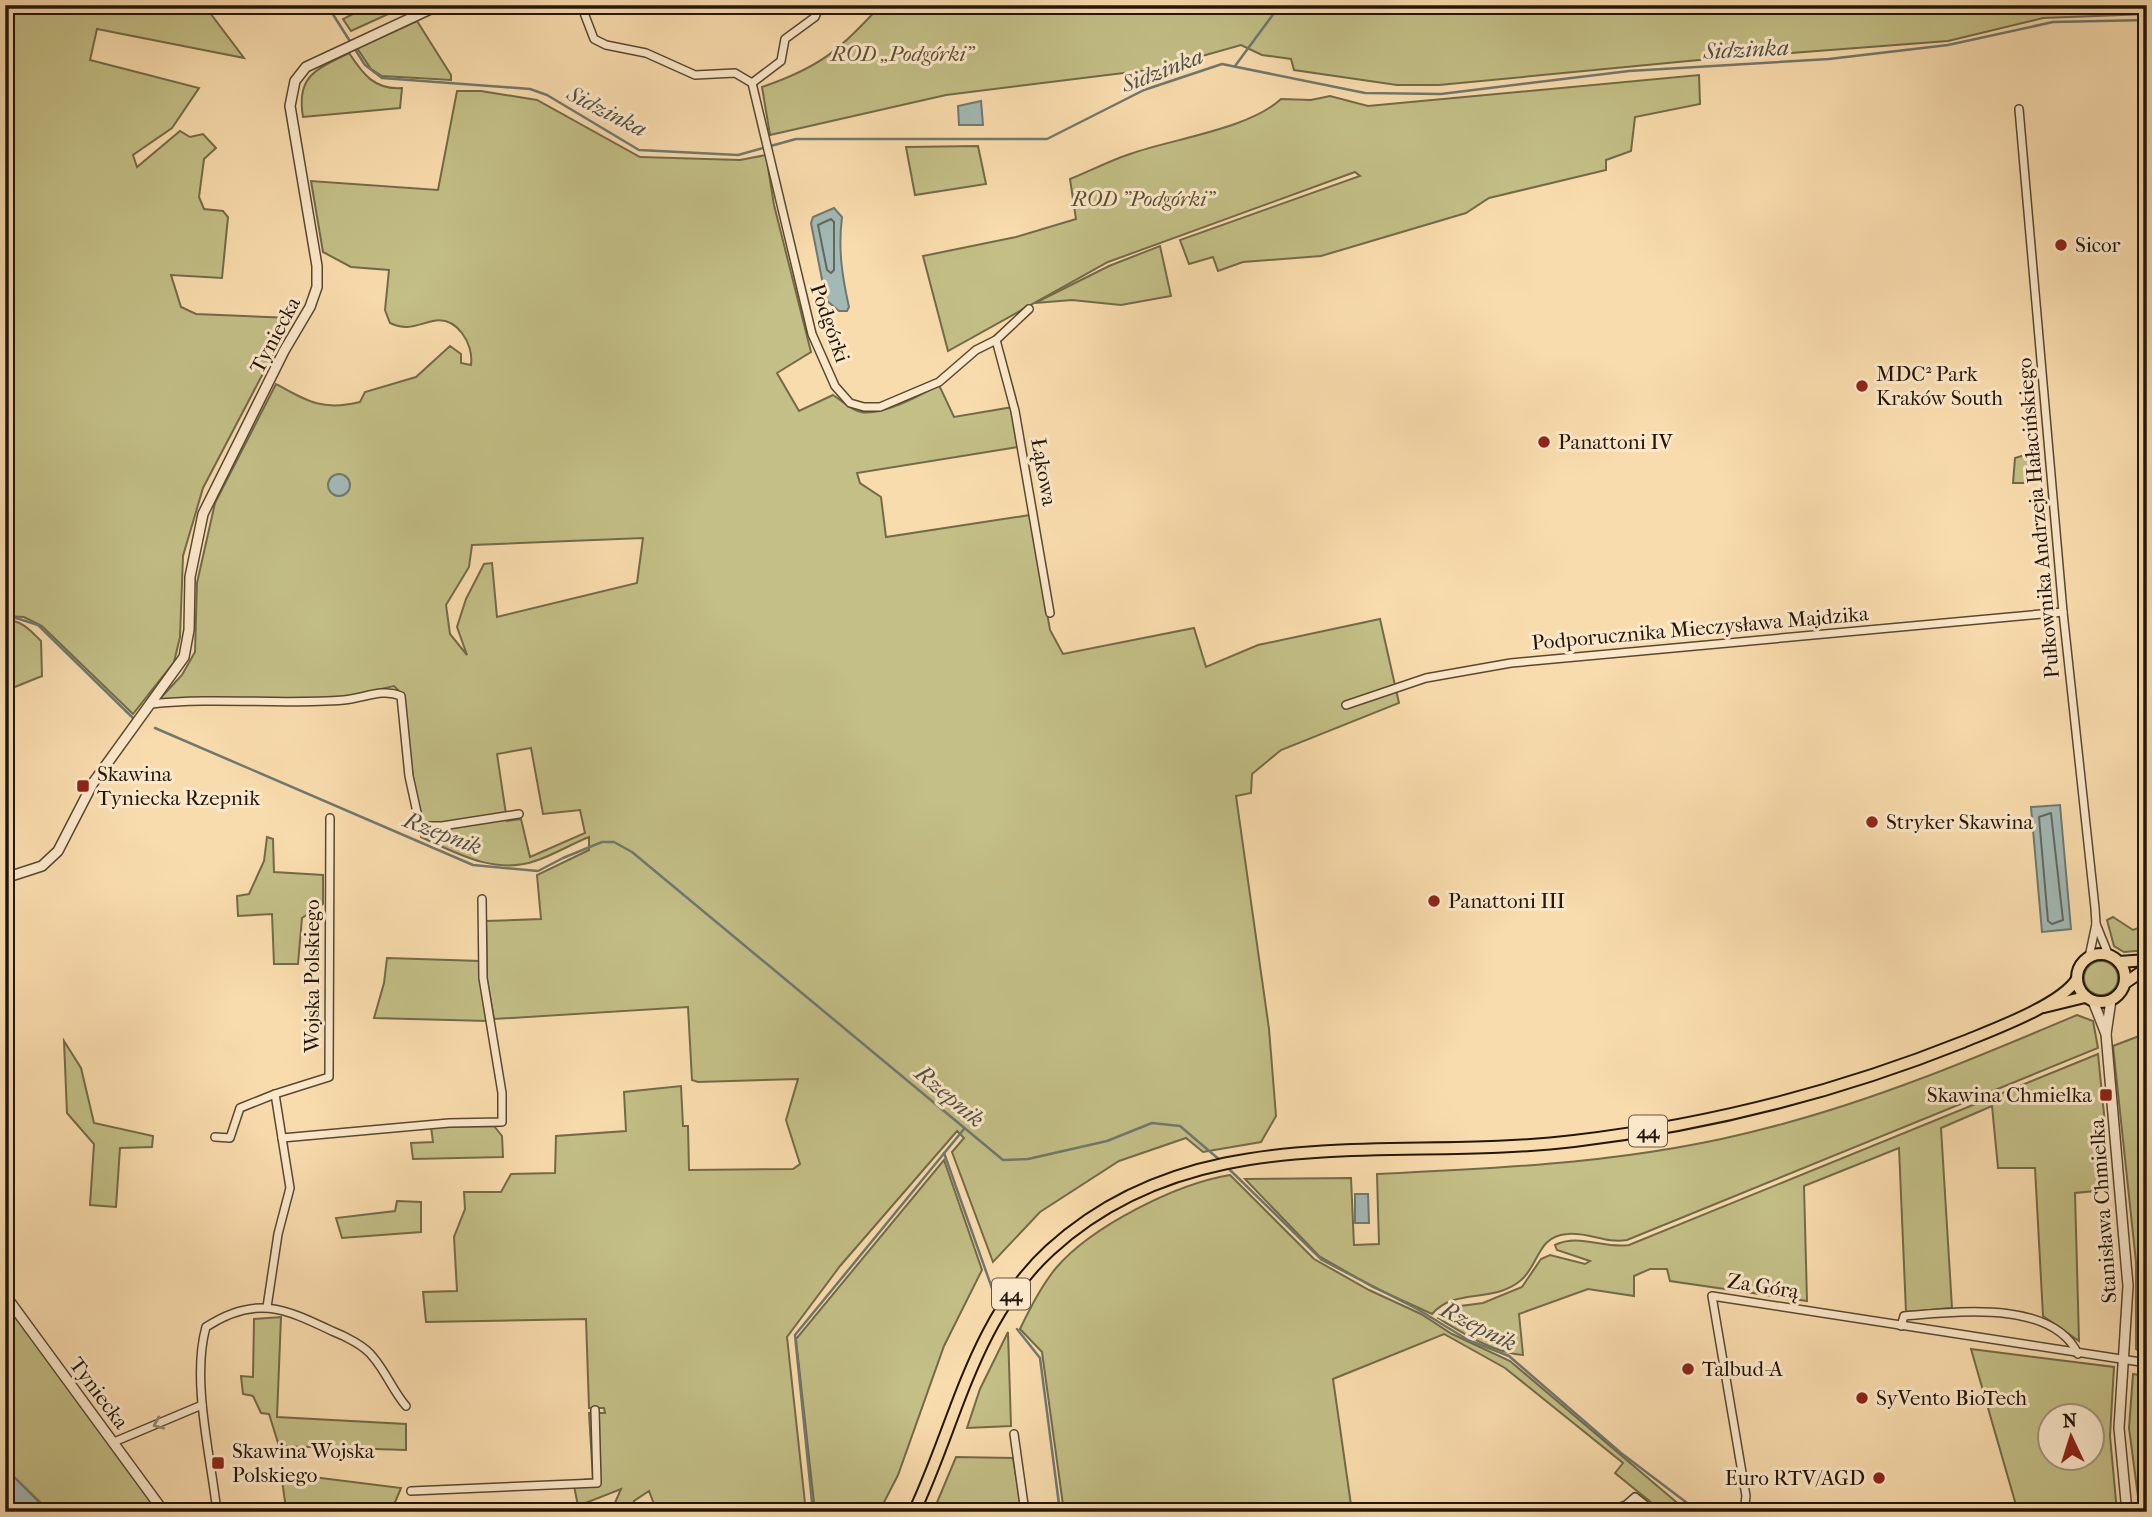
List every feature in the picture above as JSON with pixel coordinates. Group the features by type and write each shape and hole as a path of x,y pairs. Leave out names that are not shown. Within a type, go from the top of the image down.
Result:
{"main road":[{"path":"2089,957 2147,960"},
{"name":"44","path":"914,1512 978,1348 1020,1283 1069,1233 1107,1206 1163,1178 1236,1159 1560,1143 1698,1122 1870,1077 1972,1038 2041,1008 2069,989 2077,979 2080,966 2089,957"},
{"path":"2114,959 2124,972 2125,983"},
{"path":"2111,1000 2119,995 2125,983 2147,968"},
{"path":"2077,979 2089,999"},
{"name":"44","path":"2041,1008 2089,999 2111,1000"}],"street":[{"name":"Tyniecka","path":"5,878 29,873 52,859 93,783 184,657 194,554 211,494 314,298 317,266 290,96 295,81 306,67 439,5"},
{"path":"581,5 594,39 606,45 646,53 695,75 735,73 752,83 781,61 785,39 815,17 820,5"},
{"name":"Podgórki","path":"752,83 812,334 835,386 850,402 872,408 911,396 939,382 976,350 996,340 1029,309"},
{"name":"Pułkownika Andrzeja Hałacińskiego","path":"2019,109 2063,612 2096,924 2089,957"},
{"name":"Łąkowa","path":"996,340 1016,411 1050,613"},
{"name":"Podporucznika Mieczysława Majdzika","path":"1346,705 1426,678 1511,663 2063,612"},
{"path":"151,704 192,700 346,700 389,691 401,696 409,776 420,826 442,826 519,814"},
{"name":"Wojska Polskiego","path":"215,1137 230,1138 240,1108 329,1077 330,818"},
{"path":"282,1138 449,1123 502,1122 502,1093 484,978 482,899"},
{"name":"Pułkownika Andrzeja Hałacińskiego","path":"2096,924 2114,959"},
{"name":"Stanisława Chmielka","path":"2089,999 2106,1034"},
{"name":"Stanisława Chmielka","path":"2111,1000 2106,1034 2128,1275 2119,1428 2127,1512"},
{"path":"267,1307 278,1234 290,1188 275,1094"},
{"name":"Tyniecka","path":"5,1295 164,1512"},
{"name":"Za Górą","path":"1744,1512 1746,1496 1712,1296 2147,1363"},
{"path":"217,1512 202,1405 202,1340 206,1327 229,1312 267,1307 299,1315 340,1334 372,1355 406,1406"},
{"path":"1901,1326 1904,1316 1956,1312 2040,1319 2073,1342 2078,1354"},
{"path":"114,1443 202,1405"},
{"path":"411,1491 597,1483 595,1410"},
{"path":"1014,1434 1025,1512"},
{"path":"1607,1512 1626,1505 1635,1497 1654,1512"}],"green space":[{"path":"5,5 204,5 244,58 97,29 90,60 199,88 172,128 133,155 137,167 180,131 190,137 203,134 216,148 204,159 199,197 204,209 223,211 228,217 222,278 171,275 181,307 196,314 292,318 203,488 183,556 180,637 174,662 133,714 42,626 24,617 5,616"},
{"path":"370,5 408,5 351,31 343,19"},
{"name":"ROD „Podgórki”","path":"881,5 2147,5 2147,14 2043,18 1948,41 1699,60 1439,85 1397,85 1294,70 1291,59 1262,55 1241,45 1156,69 946,95 770,135 762,87 815,64 853,34"},
{"path":"417,21 451,75 451,80 382,76 371,69 357,48"},
{"path":"349,53 370,79 384,86 402,88 400,108 303,117 303,92 311,76"},
{"name":"ROD \"Podgórki\"","path":"1699,75 1700,104 1635,117 1631,151 1606,160 1606,170 1489,198 1466,213 1321,256 1243,262 1218,271 1213,257 1189,264 1180,240 1360,176 1355,172 1108,262 948,351 923,256 1016,237 1076,219 1070,179 1122,157 1230,126 1267,109 1281,99 1311,100 1330,96 1368,106"},
{"path":"457,91 481,91 537,100 640,157 740,160 766,155 774,205 811,352 777,373 799,411 833,395 858,411 880,411 939,385 954,417 1013,407 1018,447 857,473 860,483 881,497 886,537 1030,515 1050,630 1063,654 1194,628 1206,667 1258,645 1380,619 1399,703 1281,750 1252,774 1251,793 1236,796 1269,1029 1276,1116 1261,1142 1203,1152 1186,1138 1119,1161 1040,1212 993,1262 952,1152 964,1138 957,1131 840,1266 787,1337 806,1512 657,1512 649,1491 634,1501 630,1512 611,1512 621,1489 578,1506 573,1481 593,1479 589,1413 605,1413 604,1408 589,1408 586,1319 426,1322 423,1292 457,1291 454,1237 465,1209 464,1192 501,1192 511,1174 555,1173 556,1136 626,1131 624,1092 681,1086 683,1126 688,1126 689,1170 793,1169 800,1164 786,1120 798,1079 692,1080 688,1007 494,1019 487,980 486,921 541,919 537,875 589,850 589,837 535,861 505,865 476,860 421,837 402,694 394,686 341,698 157,702 182,675 195,652 197,583 215,503 276,384 316,403 347,405 360,402 365,392 416,377 450,346 461,354 461,363 471,365 467,341 456,327 449,323 433,321 407,327 390,323 385,310 389,270 351,267 323,252 311,181 438,190","holes":["643,538 637,583 497,617 492,563 484,564 466,599 457,627 467,655 450,634 446,605 469,567 472,545","531,748 543,814 580,810 585,833 530,857 521,819 507,821 497,754"]},
{"path":"978,146 986,184 915,195 906,147"},
{"path":"1160,246 1171,296 1121,305 1072,300 1035,303 1109,266"},
{"path":"2031,453 2033,483 2013,483 2015,458"},
{"path":"5,620 21,624 41,641 42,676 5,691"},
{"path":"267,837 273,839 274,872 323,875 323,904 302,918 298,964 274,964 272,914 238,916 237,896 249,894 264,861"},
{"path":"2113,917 2133,930 2147,925 2147,950 2124,952 2114,946 2107,920"},
{"path":"387,958 480,961 487,1021 374,1018 384,983"},
{"path":"2101,961 2113,966 2118,978 2113,990 2101,995 2089,990 2084,978 2089,966"},
{"path":"2077,1015 2093,1021 2098,1048 1627,1240 1576,1234 1558,1236 1544,1246 1526,1274 1509,1288 1452,1301 1432,1314 1373,1287 1319,1256 1245,1179 1351,1178 1354,1245 1379,1244 1377,1174 1574,1162 1671,1149 1719,1139 1807,1117 1885,1092"},
{"path":"2147,1033 2147,1357 2136,1349 2136,1262 2113,1046"},
{"path":"64,1041 81,1068 94,1123 153,1136 152,1147 120,1148 116,1207 90,1205 94,1144 67,1113"},
{"path":"2098,1054 2107,1144 2106,1190 2075,1193 2079,1341 2043,1316 2035,1168 1998,1168 1992,1106 1941,1128 1952,1308 1906,1312 1899,1148 1804,1186 1807,1301 1670,1281 1667,1269 1650,1269 1634,1276 1634,1296 1588,1289 1519,1314 1523,1355 1490,1346 1438,1318 1445,1308 1483,1303 1522,1287 1541,1259 1550,1255 1585,1264 1590,1261 1557,1250 1555,1245 1573,1240 1629,1245"},
{"path":"494,1126 502,1136 503,1157 413,1159 411,1143 433,1142 431,1127"},
{"path":"944,1160 982,1270 944,1346 898,1475 879,1512 815,1512 796,1339"},
{"path":"1230,1175 1314,1259 1369,1290 1421,1314 1452,1334 1510,1361 1688,1512 1663,1512 1615,1473 1623,1463 1505,1368 1444,1334 1333,1379 1352,1512 1064,1512 1042,1352 1020,1329 1056,1268 1091,1237 1113,1222 1161,1197 1185,1187"},
{"path":"397,1201 421,1202 421,1232 342,1238 336,1218 395,1211"},
{"path":"5,1301 159,1512 50,1512 5,1468"},
{"path":"281,1317 277,1417 406,1424 406,1450 279,1446 269,1414 261,1413 253,1396 243,1394 241,1376 253,1377 254,1319"},
{"path":"1008,1332 1011,1426 967,1428 980,1389"},
{"path":"1971,1349 2114,1367 2110,1436 2117,1512 2018,1512"},
{"path":"2133,1374 2147,1376 2147,1512 2140,1512 2129,1428"},
{"path":"956,1457 1013,1458 1022,1512 933,1512"},
{"path":"281,1473 401,1488 391,1512 303,1512 286,1509"}],"water":[{"path":"981,101 983,125 959,125 958,106"},
{"path":"834,208 842,217 841,251 849,307 847,311 839,311 826,300 811,223 813,217"},
{"path":"339,474 347,477 350,485 347,493 339,496 331,493 328,485 331,477"},
{"path":"2060,805 2071,929 2042,932 2031,807"},
{"path":"1355,1194 1368,1194 1369,1223 1355,1223"},
{"path":"5,1468 49,1512 5,1512"}],"waterway":[{"name":"Sidzinka","path":"327,5 365,65 382,78 530,89 547,95 639,150 738,155 796,139 1047,139 1144,90 1222,64 1365,93 1441,94 1629,71 1829,59 1948,45 2053,22 2147,20"},
{"path":"1235,66 1280,5"},
{"name":"Rzepnik","path":"5,618 16,618 38,625 133,718"},
{"name":"Rzepnik","path":"155,728 473,865 538,871 602,842 614,842 632,852 1003,1160 1028,1159 1107,1141 1152,1123 1180,1126 1221,1161"},
{"path":"813,1512 795,1335 964,1129"},
{"path":"944,1153 993,1291"},
{"name":"Rzepnik","path":"1228,1168 1322,1260 1419,1310 1468,1340 1509,1356 1621,1453 1699,1512"},
{"path":"1017,1329 1040,1358 1060,1512"}],"place":[{"name":"Sicor","path":"2061,245"},
{"name":"MDC² Park Kraków South","path":"1862,386"},
{"name":"Panattoni IV","path":"1544,442"},
{"name":"Skawina Tyniecka Rzepnik","path":"83,786"},
{"name":"Stryker Skawina","path":"1872,822"},
{"name":"Panattoni III","path":"1434,901"},
{"name":"Skawina Chmielka","path":"2106,1095"},
{"name":"Talbud-A","path":"1688,1369"},
{"name":"SyVento BioTech","path":"1862,1398"},
{"name":"Skawina Wojska Polskiego","path":"218,1463"},
{"name":"Euro RTV/AGD","path":"1879,1478"}]}
